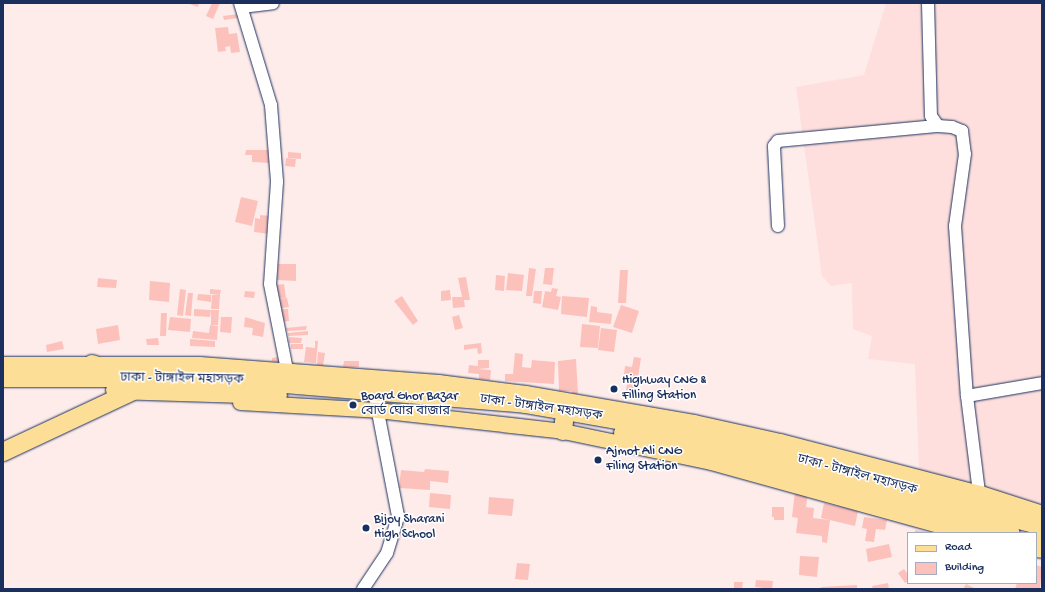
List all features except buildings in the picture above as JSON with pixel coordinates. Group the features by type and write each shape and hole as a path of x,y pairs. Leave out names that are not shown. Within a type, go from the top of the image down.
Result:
{"highway":[{"path":"92,364 130,389"},
{"path":"212,378 256,368"},
{"name":"ঢাকা - টাঙ্গাইল মহাসড়ক","path":"3,378 130,389 212,378 525,398 693,428 826,466 980,501 1042,526"},
{"name":"ঢাকা - টাঙ্গাইল মহাসড়ক","path":"3,388 190,391 376,406 563,426 826,480 1008,532"},
{"path":"3,452 130,389"}],"main road":[{"path":"3,364 199,364 438,382 525,398"},
{"path":"712,457 964,532"},
{"path":"980,501 1042,514"}],"street":[{"path":"273,3 241,5 271,105 277,182 270,284 286,370"},
{"path":"928,3 931,116 938,126"},
{"path":"778,226 774,146 778,141 938,126 952,126 962,131 965,154 955,226 967,396 980,501"},
{"path":"967,396 1042,382"},
{"path":"363,589 387,553 398,516 376,406"}],"shaded area":[{"path":"886,3 1042,3 1042,504 985,488 957,487 919,469 915,364 868,359 872,336 853,329 852,283 831,286 822,276 796,87 864,75"}],"place":[{"name":"Highway CNG & Filling Station","path":"614,389"},
{"name":"Board Ghor Bazar বোর্ড ঘোর বাজার","path":"353,405"},
{"name":"Ajmot Ali CNG Filing Station","path":"598,460"},
{"name":"Bijoy Sharani High School","path":"366,528"}]}
